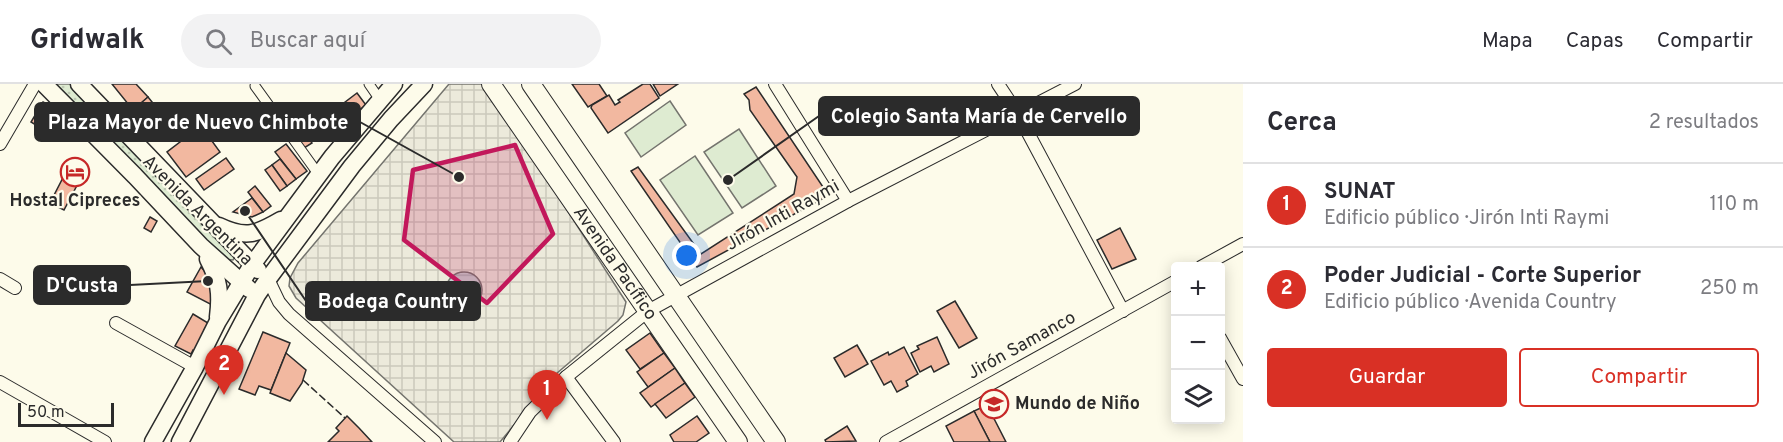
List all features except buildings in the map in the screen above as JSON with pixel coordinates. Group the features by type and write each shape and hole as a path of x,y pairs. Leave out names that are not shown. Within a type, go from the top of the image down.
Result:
{"main road":[{"name":"Avenida Argentina","path":"44,84 201,246 257,295"},
{"name":"Avenida Argentina","path":"79,84 268,279"},
{"path":"153,442 218,321 252,265 319,175 394,84"},
{"path":"180,442 257,295 352,166 424,84"},
{"name":"Avenida Pacífico","path":"491,84 738,442"},
{"name":"Avenida Pacífico","path":"531,84 776,442"},
{"path":"211,222 238,234 250,234 263,231 290,215"},
{"path":"201,246 217,275 220,299 218,321"}],"street":[{"path":"0,144 35,84"},
{"path":"369,84 380,100"},
{"path":"775,84 848,201"},
{"path":"998,84 1018,114 1124,311"},
{"name":"Jirón Inti Raymi","path":"510,442 530,412 566,377 648,311 848,201 1075,84"},
{"path":"255,86 319,175"},
{"path":"1210,262 1243,244"},
{"path":"0,279 15,288"},
{"name":"Avenida Argentina","path":"268,279 279,302 289,314 435,442"},
{"name":"Jirón Samanco","path":"886,442 1171,284"},
{"name":"Avenida Argentina","path":"257,295 279,302"},
{"path":"116,323 195,367"},
{"path":"1225,345 1243,379"},
{"path":"566,377 614,442"},
{"path":"0,382 105,442"}],"highlighted area":[{"path":"515,145 553,234 487,303 404,240 413,170"}],"green space":[{"path":"55,84 74,84 239,251 233,260 223,259"},
{"path":"670,101 686,125 641,157 625,133"},
{"path":"739,129 776,186 742,208 704,152"},
{"path":"695,156 733,213 698,235 660,180"}],"shaded area":[{"path":"449,84 483,84 490,90 626,302 623,315 618,321 556,374 500,442 454,442 296,298 289,286 290,278 298,263"},
{"path":"464,272 477,277 482,290 477,303 464,308 451,303 446,290 451,277"}],"fence":[{"path":"303,380 345,418"}],"place":[{"name":"Hostal Cipreces","path":"75,172"},
{"name":"Plaza Mayor de Nuevo Chimbote","path":"459,177"},
{"name":"Colegio Santa María de Cervello","path":"728,180"},
{"name":"Bodega Country","path":"245,211"},
{"name":"D'Custa","path":"208,281"},
{"name":"Poder Judicial - Corte Superior","path":"224,395"},
{"name":"Mundo de Niño","path":"994,404"},
{"name":"SUNAT","path":"547,420"}]}
